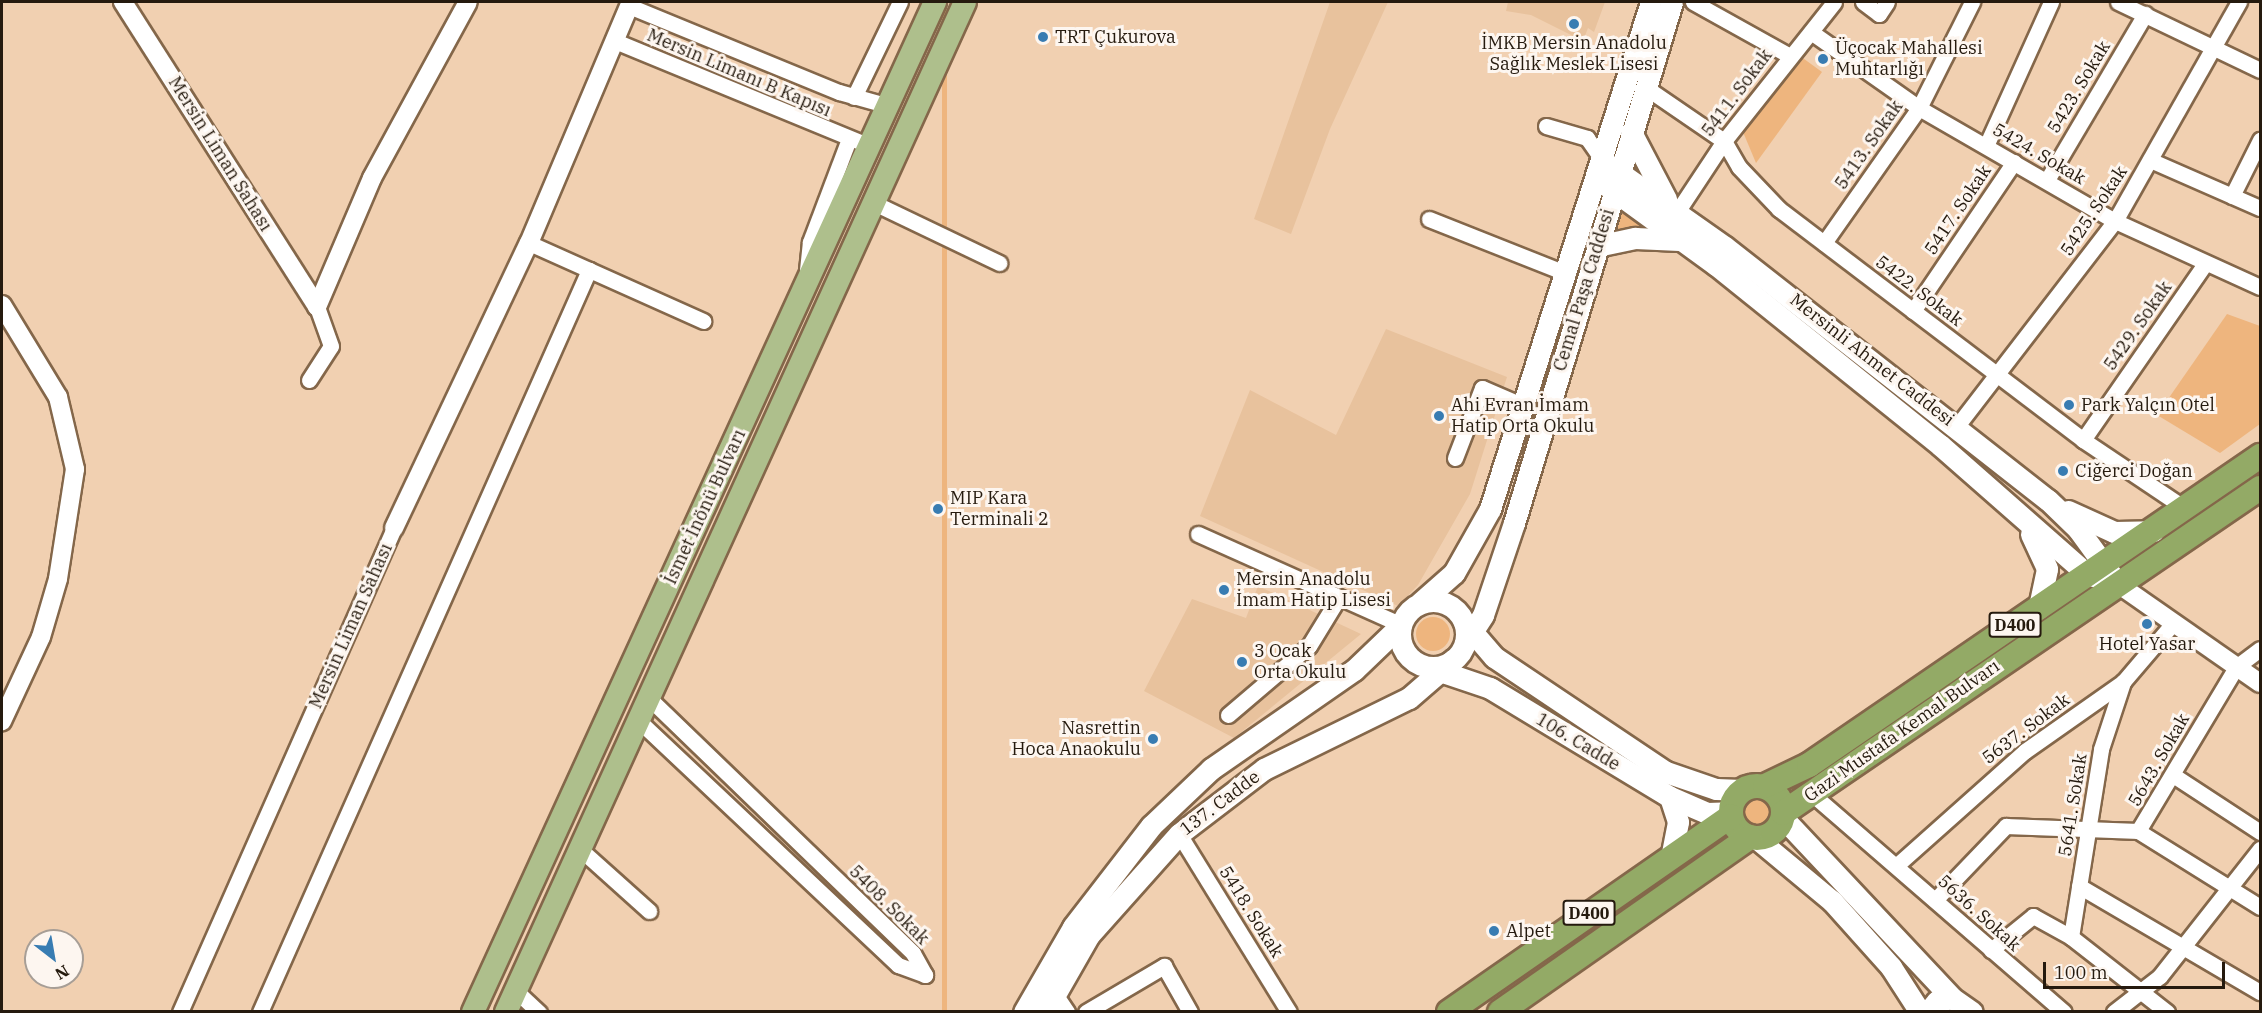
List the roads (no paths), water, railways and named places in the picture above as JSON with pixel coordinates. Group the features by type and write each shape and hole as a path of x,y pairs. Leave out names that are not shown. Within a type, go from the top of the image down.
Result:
{"highway":[{"name":"Gazi Mustafa Kemal Bulvarı","path":"1765,786 1809,765 2260,456"},
{"name":"Gazi Mustafa Kemal Bulvarı","path":"1783,815 2260,488"},
{"path":"1765,786 1780,799 1783,815 1770,835 1753,838 1737,830 1730,814 1741,790 1765,786"},
{"name":"D400","path":"1449,1011 1730,814"},
{"name":"D400","path":"1500,1011 1753,838"}],"main road":[{"name":"İsmet İnönü Bulvarı","path":"473,1011 804,294 935,2"},
{"name":"İsmet İnönü Bulvarı","path":"506,1011 965,2"},
{"name":"Cemal Paşa Caddesi","path":"1453,649 1510,533 1598,246 1609,176 1651,2"},
{"name":"Cemal Paşa Caddesi","path":"1420,603 1454,573 1490,509 1568,274 1609,176 1631,132 1672,2"},
{"path":"1631,132 1674,210"},
{"name":"Mersinli Ahmet Caddesi","path":"1609,176 1674,210 1957,426 2048,500 2095,569"},
{"name":"Mersinli Ahmet Caddesi","path":"1609,176 1679,240 1901,414 2022,520 2118,584"},
{"path":"1598,246 1635,238 1679,240"},
{"path":"1901,414 1929,405"},
{"path":"2048,500 2114,532 2152,531"},
{"path":"2022,520 2047,569 2039,608"},
{"path":"1401,625 1401,646 1453,649 1441,601 1420,603"},
{"name":"137. Cadde","path":"1024,1011 1073,927 1150,826 1210,769 1354,670 1401,625 1420,603"},
{"name":"106. Cadde","path":"1453,649 1494,657 1666,772 1716,789 1741,790"},
{"name":"106. Cadde","path":"1453,649 1490,688 1670,797 1707,813 1730,814"},
{"name":"137. Cadde","path":"1050,1003 1089,935 1179,834 1264,769 1412,696 1453,649"},
{"path":"1670,797 1678,822 1671,857"},
{"path":"1783,815 1952,998 1971,1011"},
{"path":"1753,838 1832,900 1891,967 1920,1011"},
{"path":"1928,1011 1937,1001 1952,998"}],"street":[{"name":"Mersin Liman Sahası","path":"123,2 317,307 331,346 309,380"},
{"path":"317,307 372,178 468,2"},
{"path":"854,97 900,2"},
{"path":"1693,2 1790,56"},
{"name":"5411. Sokak","path":"1674,210 1724,141 1834,2"},
{"path":"1863,2 1879,14 1887,2"},
{"name":"5413. Sokak","path":"1824,243 1919,108 1972,2"},
{"path":"1986,146 2051,2"},
{"path":"2118,2 2260,70"},
{"name":"5425. Sokak","path":"1957,426 1999,376 2115,221 2239,2"},
{"name":"Mersin Liman Sahası","path":"180,1011 394,528 529,243 630,4"},
{"name":"Mersin Limanı B Kapısı","path":"630,4 854,97 889,106"},
{"name":"5423. Sokak","path":"2047,180 2145,14"},
{"name":"5424. Sokak","path":"1811,32 1919,108 2115,221 2205,264 2260,287"},
{"name":"Mersin Limanı B Kapısı","path":"615,41 870,146"},
{"name":"5422. Sokak","path":"1645,87 1724,141 1739,167 1779,209 2083,440 2186,508"},
{"path":"1546,126 1587,138 1609,176"},
{"path":"804,294 810,242 849,139"},
{"path":"2232,196 2260,140"},
{"path":"2150,160 2260,208"},
{"name":"5417. Sokak","path":"1913,311 2014,162"},
{"path":"874,203 999,262"},
{"path":"1429,219 1568,274"},
{"path":"529,243 703,321"},
{"name":"5429. Sokak","path":"2083,440 2205,264"},
{"path":"260,1011 589,270"},
{"path":"2,305 58,397 75,469 58,579 41,637 2,721"},
{"path":"1455,459 1482,388 1524,406"},
{"path":"1198,534 1401,625"},
{"name":"Mersinli Ahmet Caddesi","path":"2118,584 2260,683"},
{"path":"1228,715 1309,646 1339,597"},
{"name":"5637. Sokak","path":"1897,865 2025,751 2123,682 2174,622"},
{"path":"2236,667 2260,649"},
{"name":"5643. Sokak","path":"1935,900 2006,826 2090,832 2138,831 2173,776 2236,667"},
{"name":"5641. Sokak","path":"2071,937 2090,832 2101,749 2123,682"},
{"name":"5408. Sokak","path":"639,721 898,965 925,975 913,953 649,698"},
{"path":"2173,776 2260,832"},
{"name":"5636. Sokak","path":"1812,794 2064,1011"},
{"path":"2138,831 2229,892 2260,907"},
{"name":"5418. Sokak","path":"1179,834 1289,1011"},
{"path":"580,849 649,911"},
{"path":"2114,1011 2139,988 2160,976 2185,948 2260,849"},
{"path":"2079,886 2260,992"},
{"path":"1991,950 2033,916 2071,937 2167,1011"},
{"path":"1086,1011 1164,966 1190,1011"},
{"path":"515,990 539,1011"},
{"path":"1050,1003 1067,1011"}],"place":[{"name":"İMKB Mersin Anadolu Sağlık Meslek Lisesi","path":"1574,24"},
{"name":"TRT Çukurova","path":"1043,37"},
{"name":"Üçocak Mahallesi Muhtarlığı","path":"1823,59"},
{"name":"Park Yalçın Otel","path":"2069,405"},
{"name":"Ahi Evran İmam Hatip Orta Okulu","path":"1439,416"},
{"name":"Ciğerci Doğan","path":"2063,471"},
{"name":"MIP Kara Terminali 2","path":"938,509"},
{"name":"Mersin Anadolu İmam Hatip Lisesi","path":"1224,590"},
{"name":"Hotel Yasar","path":"2147,624"},
{"name":"3 Ocak Orta Okulu","path":"1242,662"},
{"name":"Nasrettin Hoca Anaokulu","path":"1153,739"},
{"name":"Alpet","path":"1494,931"}]}
